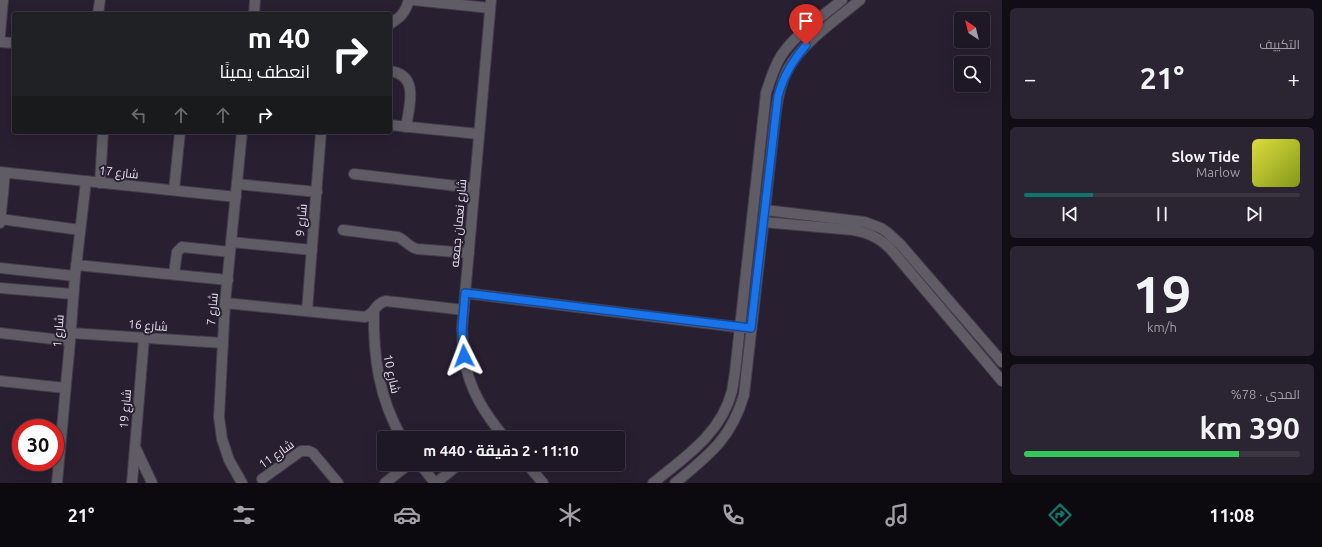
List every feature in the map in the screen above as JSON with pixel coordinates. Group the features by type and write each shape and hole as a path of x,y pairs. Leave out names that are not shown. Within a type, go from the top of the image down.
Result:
{"street":[{"path":"0,35 3,0"},
{"path":"98,12 100,0"},
{"path":"254,12 255,0"},
{"path":"392,23 399,19 405,10 408,0"},
{"path":"413,0 490,4"},
{"path":"652,483 706,438 718,424 726,408 732,390 740,327 766,93 774,68 789,46 842,0"},
{"path":"675,483 715,448 733,424 740,410 744,395 778,96 782,82 788,68 806,45 860,0"},
{"name":"شارع نعمان جمعه","path":"490,4 462,329 464,356 470,382 481,407 500,431"},
{"path":"0,42 12,43"},
{"path":"392,72 401,74 406,78 409,84 410,91 406,127"},
{"path":"392,125 479,134"},
{"path":"100,183 103,134"},
{"path":"174,190 180,134"},
{"name":"شارع 7","path":"239,482 229,460 222,439 219,417 225,303 242,134"},
{"name":"شارع 9","path":"307,311 322,134"},
{"path":"0,223 2,173"},
{"name":"شارع 17","path":"2,173 236,197"},
{"path":"354,174 474,188"},
{"name":"شارع 1","path":"57,483 71,337 73,294 86,181"},
{"path":"237,184 317,192"},
{"path":"754,196 766,197"},
{"path":"764,210 857,220 873,224 884,230 900,244 1002,362"},
{"path":"0,219 80,230"},
{"path":"763,222 853,230 867,233 880,239 894,253 1002,381"},
{"path":"343,230 398,237 410,246 417,249 469,253"},
{"path":"174,274 177,252 182,247 312,250"},
{"path":"76,265 228,280"},
{"path":"0,268 75,276"},
{"path":"0,288 73,294"},
{"path":"465,293 751,328"},
{"path":"225,303 364,317 371,314 378,304 386,301 464,310"},
{"name":"شارع 10","path":"374,311 374,350 380,384 390,416 398,431"},
{"name":"شارع 16","path":"0,333 71,337 144,338 223,343"},
{"name":"شارع 19","path":"132,483 144,338"},
{"path":"0,381 65,388"},
{"path":"135,447 152,483"},
{"name":"شارع 11","path":"262,479 301,451 305,450 313,453 338,483"},
{"path":"386,483 401,471"},
{"path":"426,471 436,483 451,471"},
{"path":"533,471 543,483"}],"route":[{"path":"464,356 462,329 465,293 751,328 778,96 788,68 806,45"}]}
